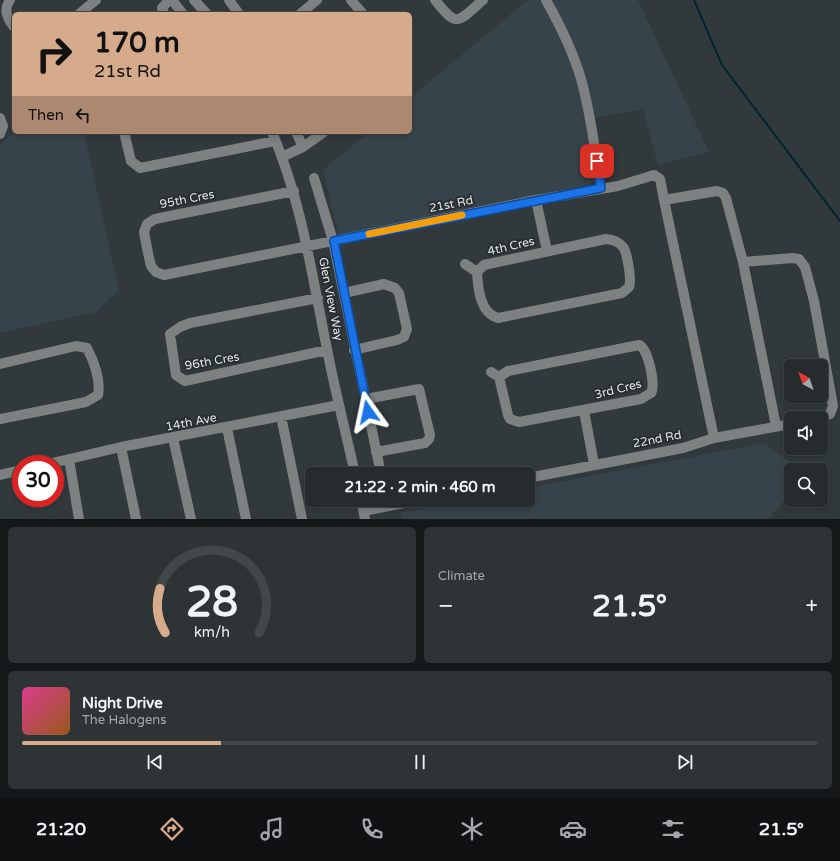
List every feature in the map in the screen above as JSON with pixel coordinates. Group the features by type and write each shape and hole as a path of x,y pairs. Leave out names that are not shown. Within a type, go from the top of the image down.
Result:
{"street":[{"path":"10,0 5,10 8,20 12,25"},
{"path":"81,12 96,0"},
{"path":"163,12 162,8 170,0 181,12"},
{"path":"194,0 204,12"},
{"path":"229,0 238,12"},
{"path":"302,12 316,0"},
{"path":"351,0 361,12"},
{"path":"435,0 450,18 454,20 461,18 483,0"},
{"path":"546,0 571,51 581,80 591,126 601,188"},
{"path":"0,118 3,126 0,134"},
{"path":"124,134 131,161 140,168 274,136"},
{"path":"297,134 303,146"},
{"path":"282,157 321,134"},
{"name":"Glen View Way","path":"274,136 294,191 308,246 327,350 353,467"},
{"name":"21st Rd","path":"308,246 536,200 618,186 654,175 660,179 714,438"},
{"path":"314,178 334,241 354,350 366,399 379,467"},
{"name":"95th Cres","path":"294,191 155,219 147,224 144,232 151,266 156,272 164,275 308,246"},
{"path":"664,200 717,191 723,193 726,198 743,262 776,426"},
{"path":"536,200 547,251"},
{"name":"4th Cres","path":"606,239 616,241 623,247 626,253 630,281 629,287 617,295 498,318 492,316 484,308 477,272 484,265 606,239"},
{"path":"743,262 792,258 799,259 805,266 814,300 833,406 828,413"},
{"path":"465,264 477,272"},
{"path":"344,293 384,284 395,288 399,293 407,329 404,337 397,340 354,350"},
{"name":"96th Cres","path":"318,298 190,323 168,330 176,375 185,381 327,350"},
{"name":"3rd Cres","path":"636,344 643,346 646,350 653,386 651,394 641,399 584,411 519,422 513,421 508,415 495,375 636,344"},
{"path":"0,364 76,346 82,346 87,348 92,357 100,389 98,395 86,402 0,419"},
{"path":"366,399 419,389 430,435 429,439 425,443 376,452"},
{"name":"14th Ave","path":"64,460 120,447 227,428 340,405"},
{"path":"584,411 594,464"},
{"path":"281,416 302,519"},
{"name":"22nd Rd","path":"535,477 683,448 714,438 784,425"},
{"path":"227,428 246,519"},
{"path":"174,438 191,519"},
{"path":"120,447 136,519"},
{"path":"69,459 79,519"},
{"path":"0,475 12,472"},
{"path":"365,515 380,507"}],"shaded area":[{"path":"528,0 542,0 570,58 586,116 594,182 587,185 339,237 323,170 367,134 412,134 412,96"},
{"path":"552,0 638,0 709,152 658,165 643,109 593,118 582,63"},
{"path":"12,134 84,134 119,291 96,312 0,333 0,144"},
{"path":"764,443 791,463 784,463 784,500 768,519 402,519 401,513 432,507 535,507 535,487"}],"waterway":[{"path":"694,0 722,65 840,221"}],"slow traffic":[{"path":"369,234 462,215"}],"route":[{"path":"368,412 354,350 334,241 601,188 597,161"}]}
